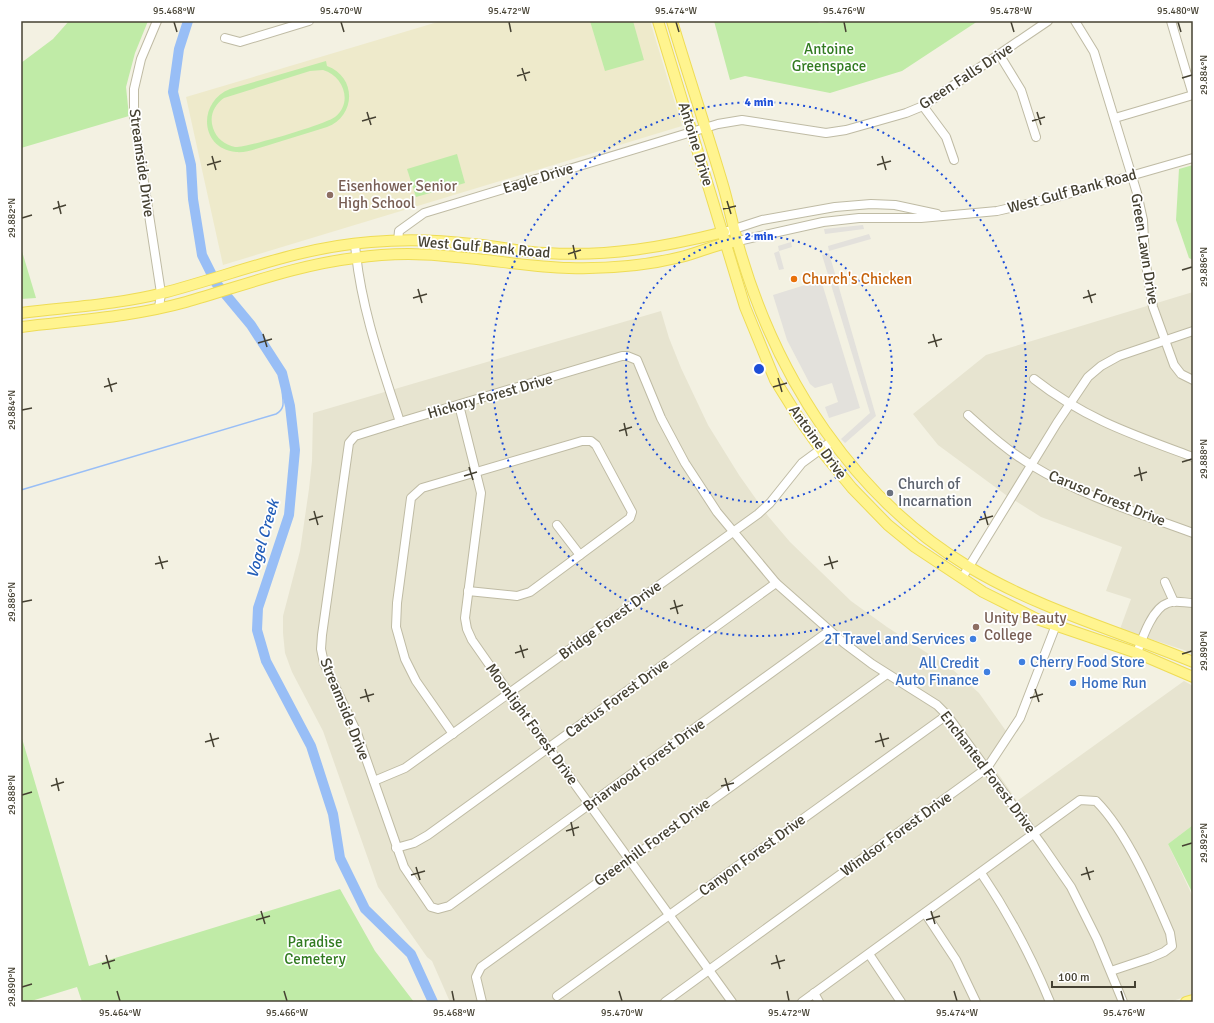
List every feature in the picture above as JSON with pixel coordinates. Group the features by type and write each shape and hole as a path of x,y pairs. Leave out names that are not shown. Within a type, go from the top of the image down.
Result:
{"main road":[{"name":"Antoine Drive","path":"658,21 724,232 745,308 770,368 791,406 820,449 852,488 888,525 915,547 983,592 1037,619 1137,653 1193,677"},
{"name":"Antoine Drive","path":"672,21 706,128 749,279 774,342 810,408 854,470 891,507 918,531 968,566 1022,595 1061,612 1141,641 1193,662"},
{"name":"West Gulf Bank Road","path":"21,313 108,303 162,293 250,266 316,250 355,244 398,241 446,242 546,253 597,254 637,251 676,244 724,232"},
{"name":"West Gulf Bank Road","path":"21,327 109,318 159,308 315,264 356,258 399,255 444,256 568,268 637,265 679,258 708,250 726,242 738,241"},
{"path":"444,256 446,242"},
{"path":"676,244 679,258"},
{"path":"637,251 637,265"},
{"path":"250,266 254,280"},
{"path":"40,310 42,325"},
{"path":"1186,1002 1193,1000"}],"street":[{"name":"Streamside Drive","path":"157,21 141,59 134,89 134,117 162,293 159,308"},
{"path":"225,38 240,42 309,21"},
{"name":"Green Falls Drive","path":"692,132 742,120 826,133 853,128 906,113 923,106 1048,21"},
{"name":"Green Lawn Drive","path":"1075,21 1094,52 1132,176 1143,220 1146,259 1153,307 1171,359 1178,371 1193,380"},
{"path":"1115,118 1193,95 1171,21"},
{"path":"999,54 1021,90 1036,137"},
{"path":"923,106 946,137 954,160"},
{"name":"Eagle Drive","path":"398,241 399,231 424,213 692,132"},
{"name":"West Gulf Bank Road","path":"738,241 823,222 859,218 922,218 997,211 1033,203 1193,158"},
{"name":"West Gulf Bank Road","path":"724,232 735,230 762,220 821,209 871,204 895,205 949,216"},
{"path":"821,209 823,222"},
{"path":"355,244 363,300 379,358 400,422"},
{"path":"962,578 968,566 1088,377 1101,366 1119,356 1165,339 1193,331"},
{"name":"Hickory Forest Drive","path":"349,442 355,436 622,356 634,358"},
{"name":"Enchanted Forest Drive","path":"634,358 640,364 651,396 672,440 698,484 733,532 776,583 829,631 887,674 926,697 947,715 1058,867 1078,901 1111,971 1123,1002"},
{"path":"1034,379 1070,405 1094,418 1123,431 1193,457"},
{"name":"Moonlight Forest Drive","path":"459,405 481,493 465,618 467,629 472,640 732,1002"},
{"name":"Caruso Forest Drive","path":"968,415 989,434 1032,465 1078,490 1193,533"},
{"path":"453,734 416,681 405,659 397,633 397,603 411,498 422,488 582,441 591,442 598,448 632,512 630,518 524,595 517,596 468,591"},
{"name":"Bridge Forest Drive","path":"374,781 405,768 733,532 769,505 794,472 820,449 832,441"},
{"name":"Streamside Drive","path":"349,442 322,635 322,649 327,670 357,733 396,848 408,876 431,908 438,909"},
{"path":"557,524 580,555"},
{"path":"1165,582 1174,602"},
{"name":"Cactus Forest Drive","path":"396,848 414,843 428,835 776,583"},
{"path":"1137,653 1144,632 1160,608 1167,603 1193,603"},
{"name":"Windsor Forest Drive","path":"665,1002 986,768 1020,718 1061,612"},
{"name":"Briarwood Forest Drive","path":"438,909 449,906 829,631"},
{"name":"Greenhill Forest Drive","path":"482,1002 477,983 478,971 487,962 887,674"},
{"name":"Canyon Forest Drive","path":"557,996 947,715"},
{"path":"802,1002 1080,800 1086,799 1096,802 1102,807 1134,857 1168,928 1172,946 1157,955 1111,971"},
{"path":"981,873 1017,928 1050,1002"},
{"path":"925,913 956,960 976,1002"},
{"path":"869,954 894,988 901,1002"},
{"path":"814,993 819,1002"}],"shaded area":[{"name":"Eisenhower Senior High School","path":"441,21 650,21 682,126 223,265 186,97"},
{"path":"863,225 864,229 825,234 824,229"},
{"path":"869,234 871,239 829,251 828,246"},
{"path":"791,242 792,247 779,251 778,246"},
{"path":"779,251 784,269 779,270 774,253"},
{"path":"829,253 876,416 845,443 841,439 870,413 822,255"},
{"path":"821,280 860,408 829,418 825,407 838,402 832,383 815,388 810,384 787,340 773,295"},
{"path":"1193,292 1193,653 1120,629 1131,599 1106,591 1122,547 1041,517 1006,495 938,445 913,414 986,355"},
{"path":"661,311 669,338 681,368 708,425 739,475 768,516 790,542 851,601 887,627 952,669 979,693 1006,731 988,759 1017,801 1184,681 1193,686 1193,825 1168,844 1193,897 1193,994 1170,1002 450,1002 432,961 427,957 378,887 323,731 292,672 285,653 283,616 300,551 312,461 313,413"}],"green space":[{"path":"69,21 148,21 135,53 126,87 129,116 21,148 21,63 53,39"},
{"path":"590,21 633,21 644,60 605,71"},
{"name":"Antoine Greenspace","path":"714,21 815,21 820,23 846,21 978,21 902,71 830,93 745,76 730,80"},
{"path":"326,61 327,66 337,71 344,79 348,87 348,106 337,122 327,127 252,150 236,152 224,149 215,143 207,124 208,114 212,104 219,95 230,89","holes":["323,70 330,73 341,84 344,90 345,98 341,111 335,117 302,130 269,140 235,147 228,145 214,132 212,124 213,111 224,98 310,71"]},
{"path":"457,154 465,183 416,197 407,169"},
{"path":"1193,165 1193,260 1189,258 1176,220 1179,169"},
{"path":"21,248 36,298 21,299"},
{"name":"Paradise Cemetery","path":"21,735 89,966 340,889 375,951 414,1002 82,1002 77,987 28,1002 21,1002"},
{"path":"1193,825 1193,894 1168,844"}],"waterway":[{"name":"Vogel Creek","path":"188,21 179,49 173,92 191,165 193,199 202,255 216,283 251,325 282,373 290,406 295,450 289,515 258,608 257,630 266,661 311,746 333,814 340,858 365,909 411,954 433,1002"},
{"path":"21,490 276,414 280,411 283,404 282,391 284,382"}],"place":[{"name":"Eisenhower Senior High School","path":"330,195"},
{"name":"Church's Chicken","path":"794,279"},
{"name":"Church of Incarnation","path":"890,493"},
{"name":"Unity Beauty College","path":"976,627"},
{"name":"2T Travel and Services","path":"973,639"},
{"name":"Cherry Food Store","path":"1022,662"},
{"name":"All Credit Auto Finance","path":"987,672"},
{"name":"Home Run","path":"1073,683"}]}
